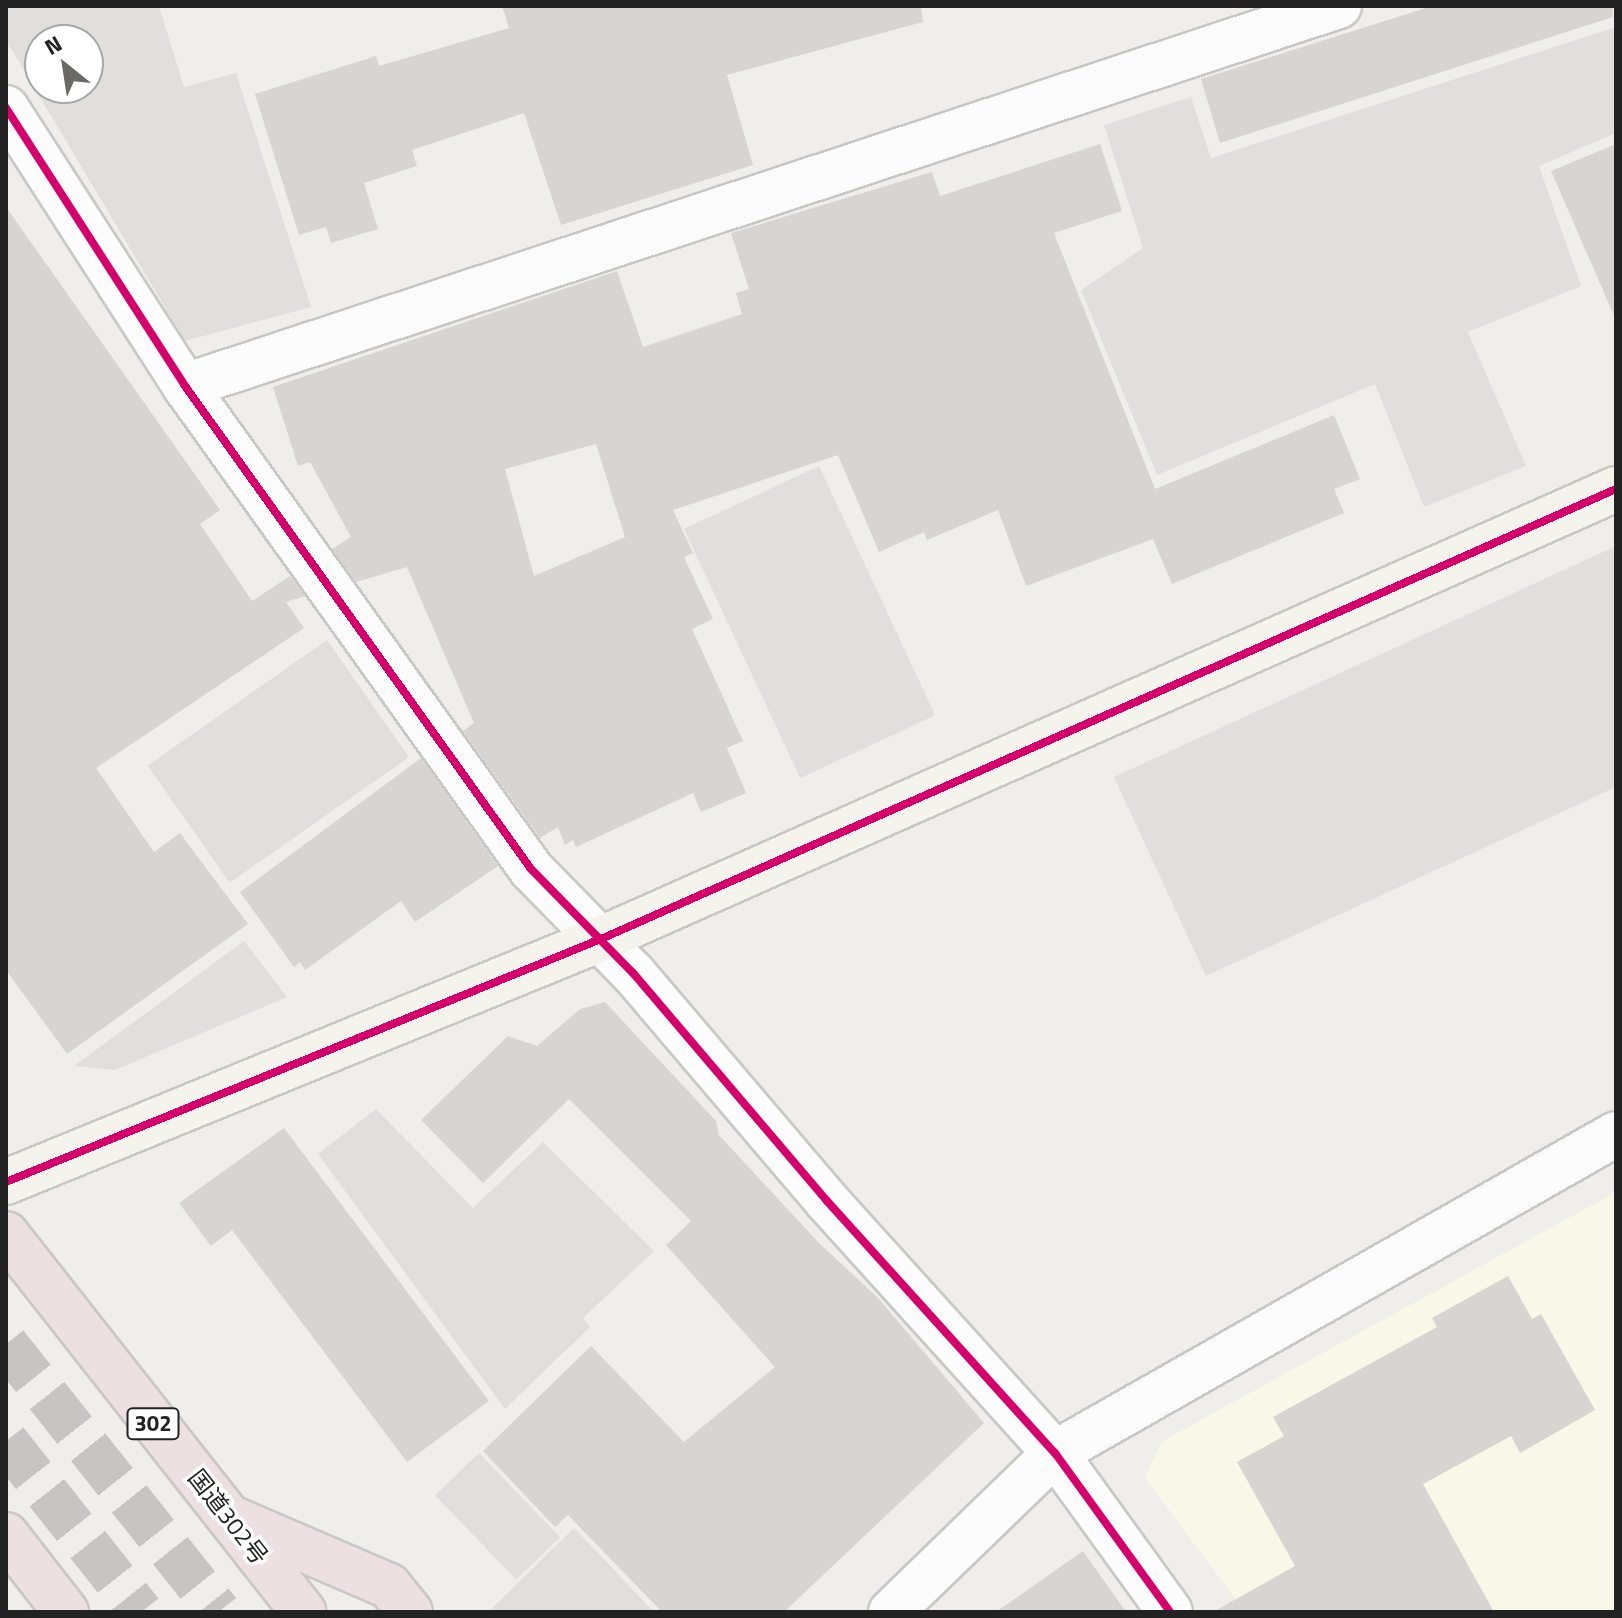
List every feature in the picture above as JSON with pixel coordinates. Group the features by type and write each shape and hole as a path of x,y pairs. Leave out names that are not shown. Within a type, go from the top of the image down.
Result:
{"highway":[{"name":"国道302号","path":"6,1234 303,1612"},
{"path":"229,1517 389,1586 410,1612"},
{"path":"6,1535 66,1612"}],"street":[{"path":"185,386 1339,6"},
{"path":"6,108 185,386 531,869 601,939 827,1201 1055,1453 1170,1612"},
{"path":"6,1182 601,939 1616,489"},
{"path":"891,1612 1055,1453 1616,1134"}],"shaded area":[{"path":"6,6 159,6 184,87 236,73 311,307 185,341 44,104 104,104 104,24 24,24 24,70 6,40"},
{"path":"1616,27 1616,133 1539,166 1581,286 1468,332 1526,466 1424,507 1375,384 1157,475 1081,290 1143,248 1104,125 1191,97 1211,158"},
{"path":"819,466 935,715 800,778 684,529"},
{"path":"1616,546 1616,787 1206,976 1114,777"},
{"path":"327,640 409,757 230,883 148,766"},
{"path":"244,941 287,997 115,1070 74,1066"},
{"path":"376,1109 473,1208 543,1142 654,1251 583,1318 590,1327 505,1409 318,1154"},
{"path":"1616,1192 1616,1612 1245,1612 1145,1478 1161,1442"},
{"path":"479,1453 560,1537 516,1580 435,1495"},
{"path":"574,1528 654,1612 488,1612"}],"building":[{"path":"502,6 921,6 923,22 727,75 753,165 561,225 524,113 412,150 417,166 364,183 378,229 331,243 326,227 299,235 255,94 376,56 379,66 509,28"},
{"path":"1432,6 1612,6 1613,17 1220,143 1201,79"},
{"path":"1100,144 1122,211 1054,233 1155,489 1334,415 1360,479 1334,489 1344,513 1172,584 1153,539 1026,586 998,510 927,540 924,532 879,552 838,455 673,510 693,553 684,557 713,619 692,629 743,741 727,748 746,793 701,812 693,793 576,847 573,840 565,845 558,827 540,838 463,731 474,723 407,567 356,582 332,549 351,537 310,462 298,466 273,387 617,271 643,347 742,314 736,293 749,289 731,233 932,172 940,196","holes":["596,444 625,537 534,576 505,469"]},
{"path":"1616,144 1616,320 1551,171"},
{"path":"6,207 220,510 200,524 252,601 290,576 305,596 286,602 304,628 96,768 154,852 180,833 248,924 67,1054 6,970"},
{"path":"421,758 498,866 415,922 401,901 305,970 300,962 294,967 240,892"},
{"path":"605,1002 716,1121 719,1135 818,1242 879,1299 984,1423 784,1612 662,1612 568,1515 555,1527 483,1451 591,1346 684,1442 775,1367 666,1245 691,1221 569,1099 483,1183 421,1120 508,1036 537,1046 580,1009"},
{"path":"284,1128 489,1401 407,1462 232,1230 211,1246 179,1203"},
{"path":"1508,1276 1532,1319 1541,1314 1595,1410 1520,1453 1511,1436 1423,1484 1494,1612 1213,1612 1295,1566 1237,1462 1284,1436 1273,1417 1437,1327 1432,1318"},
{"path":"1083,1551 1126,1612 996,1612"}],"tunnel":[{"path":"6,1344 219,1612"},
{"path":"6,1441 141,1612"}],"cycle path":[{"path":"6,108 185,386 531,869 633,973 827,1201 1055,1453 1170,1612"},
{"path":"6,1182 601,939 1616,489"}]}
